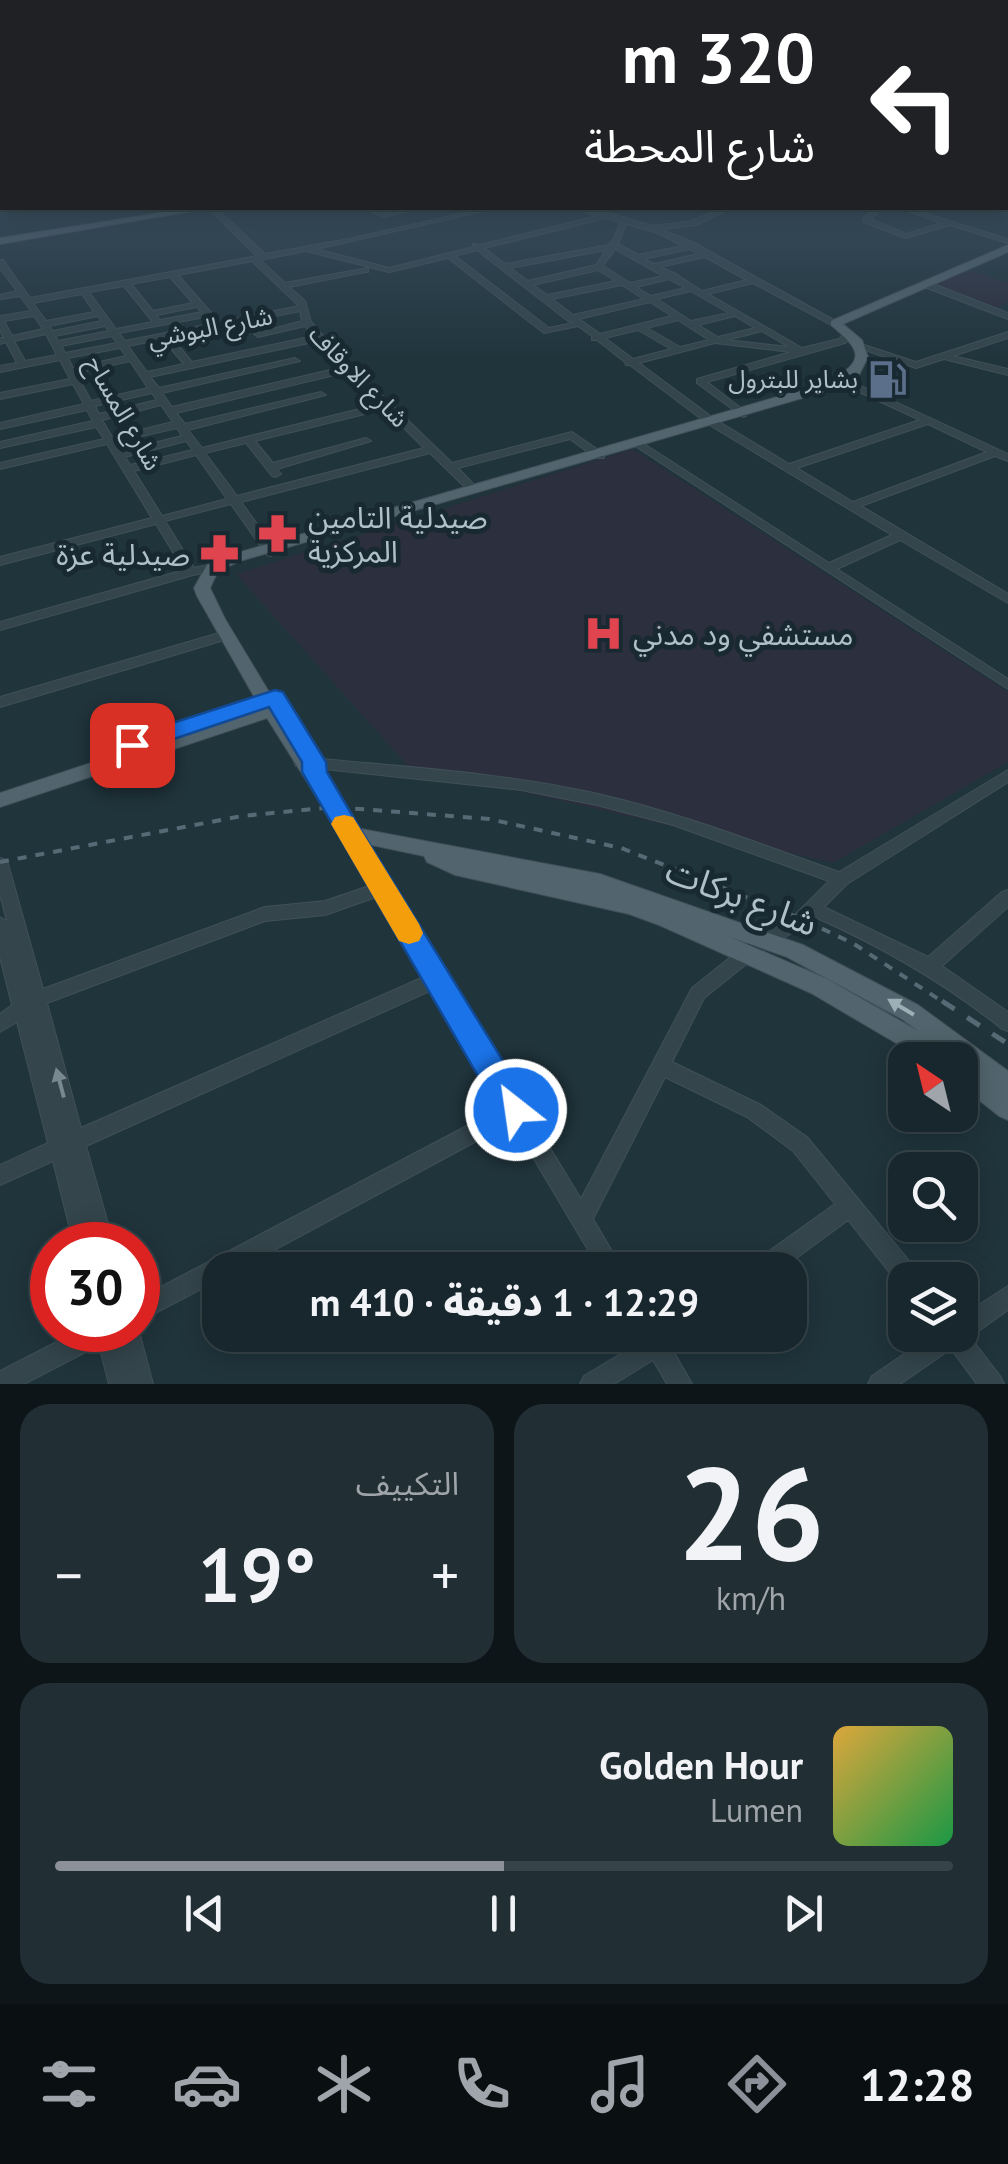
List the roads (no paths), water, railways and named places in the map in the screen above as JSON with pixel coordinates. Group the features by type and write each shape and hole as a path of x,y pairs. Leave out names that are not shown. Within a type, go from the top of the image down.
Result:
{"main road":[{"path":"0,242 64,232"},
{"path":"835,324 1008,244"},
{"path":"422,506 744,414 843,381 859,366 861,347 835,324"},
{"path":"350,834 226,635 202,588 217,569 270,550 601,454"},
{"path":"217,569 214,591 272,704"},
{"path":"0,789 272,704"},
{"path":"0,800 272,704"},
{"name":"شارع بركات","path":"350,834 420,848 455,866 631,906 754,947 813,960 910,1012 1008,1085"},
{"name":"شارع بركات","path":"754,947 915,1042"},
{"path":"978,1084 1008,1108"}],"street":[{"name":"شارع الاوقاف","path":"232,232 303,308 308,324 319,338 472,489"},
{"path":"0,297 84,291 384,232"},
{"path":"304,249 388,270 536,232"},
{"path":"524,284 599,266 619,232"},
{"path":"660,232 835,324"},
{"path":"895,232 906,236 921,232"},
{"path":"974,232 1008,244"},
{"path":"476,246 712,422 1008,600"},
{"path":"465,267 613,246 803,350"},
{"path":"640,258 693,246"},
{"path":"449,254 548,331 649,299 756,280"},
{"path":"655,266 708,254"},
{"name":"شارع المساح","path":"0,262 37,312 91,410 191,572"},
{"path":"599,266 754,365"},
{"path":"282,286 372,268"},
{"path":"172,274 217,326"},
{"path":"484,280 512,274"},
{"path":"544,298 673,276"},
{"path":"558,278 584,290"},
{"path":"126,282 158,324"},
{"path":"925,284 1008,316"},
{"path":"84,291 270,550"},
{"path":"150,314 198,304"},
{"name":"شارع البوشي","path":"0,369 303,308"},
{"path":"2,330 37,312"},
{"path":"49,333 74,318 100,312"},
{"path":"690,324 738,313"},
{"path":"49,333 158,324 207,314"},
{"path":"595,338 679,317"},
{"path":"74,318 105,364"},
{"path":"244,320 294,361 341,416"},
{"path":"258,334 308,324"},
{"path":"640,326 678,350"},
{"path":"628,363 764,328"},
{"path":"2,330 88,338 112,329"},
{"path":"2,330 24,364"},
{"path":"744,414 700,381 842,342 850,334"},
{"path":"861,347 912,365 1008,335"},
{"path":"166,336 190,366"},
{"path":"156,392 190,366 319,338"},
{"path":"720,342 803,350"},
{"path":"0,352 15,350"},
{"path":"241,355 254,368"},
{"path":"946,357 1006,370"},
{"path":"0,396 132,358"},
{"path":"0,426 91,410 294,361"},
{"path":"0,445 91,410 156,392 222,399 348,369"},
{"path":"843,381 1002,455"},
{"path":"119,455 183,430 321,395"},
{"path":"222,399 284,485"},
{"path":"128,469 385,406"},
{"path":"788,468 928,420"},
{"path":"313,423 337,449"},
{"path":"0,466 110,440 183,430"},
{"path":"283,431 307,458"},
{"path":"450,467 570,435 601,454"},
{"path":"271,467 366,441"},
{"path":"637,444 1008,685"},
{"path":"0,561 431,449"},
{"path":"852,506 1002,455"},
{"path":"829,568 901,535"},
{"path":"0,626 191,572 217,569"},
{"path":"0,702 226,635"},
{"path":"310,765 540,788 597,799 690,825 841,880"},
{"path":"582,1219 698,993 754,947 813,909 841,880 1008,776"},
{"path":"350,834 601,1252"},
{"path":"0,864 29,1003 68,1144 96,1222"},
{"path":"0,1024 29,1003 240,922 265,914 325,908 382,888"},
{"path":"928,968 1008,897"},
{"path":"813,909 884,942 968,990 1008,1024"},
{"path":"0,924 29,1003"},
{"path":"0,1175 438,978"},
{"path":"660,1066 779,1125 800,1144 895,1262"},
{"path":"160,1300 516,1110"},
{"path":"68,1144 81,1222"},
{"path":"787,1252 850,1206"},
{"path":"978,1318 1008,1297"},
{"path":"0,1384 63,1352"},
{"path":"112,1352 120,1384"},
{"path":"132,1352 140,1384"},
{"path":"592,1384 641,1352"},
{"path":"666,1352 680,1384"},
{"path":"880,1384 928,1352"},
{"path":"967,1352 992,1384"}],"railway":[{"path":"0,862 242,816 334,807 489,819 621,848 802,919 854,944 946,1004"},
{"path":"942,1001 1008,1044"}],"place":[{"name":"بشاير للبترول","path":"888,379"},
{"name":"صيدلية التامين المركزية","path":"278,533"},
{"name":"صيدلية عزة","path":"220,553"},
{"name":"مستشفي ود مدني","path":"603,633"}]}
